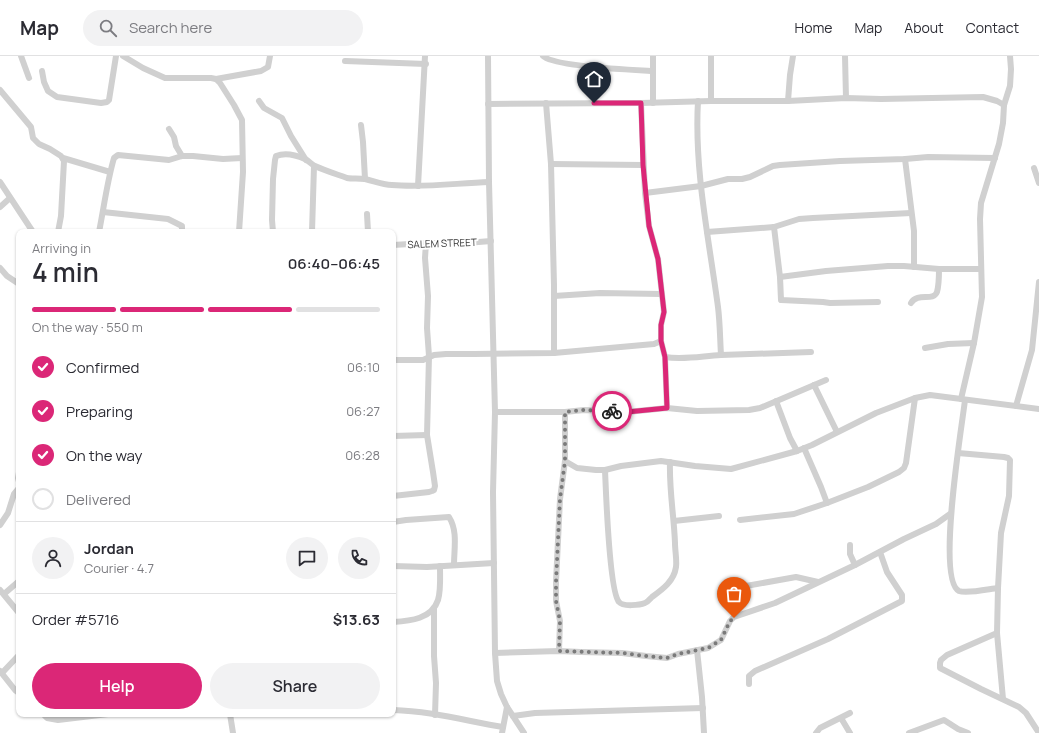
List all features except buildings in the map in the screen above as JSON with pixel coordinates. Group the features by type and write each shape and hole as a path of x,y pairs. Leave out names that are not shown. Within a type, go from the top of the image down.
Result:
{"street":[{"path":"21,56 29,78"},
{"path":"42,71 44,82 48,91 57,97 101,103 107,102 110,100 116,56"},
{"path":"123,56 143,68 165,78 216,79 261,71 268,67 270,56"},
{"path":"418,186 426,64 425,56"},
{"path":"488,56 489,182 495,412 493,492 495,653 497,681 501,694 507,708 524,733"},
{"path":"543,56 546,59 566,64 653,71"},
{"path":"653,102 654,56"},
{"path":"710,101 711,56"},
{"path":"788,100 793,56"},
{"path":"845,56 846,98"},
{"path":"998,588 976,592 959,591 954,587 951,578 950,561 950,514 963,399 982,297 981,203 999,144 1003,123 1004,105 1010,86 1010,56"},
{"path":"345,61 426,64"},
{"path":"216,79 234,105 242,120 243,172 239,229"},
{"path":"0,90 31,127 33,138 40,144 63,158 110,172"},
{"path":"488,104 983,97 997,101 1004,105"},
{"path":"259,101 264,108 282,118 306,160"},
{"path":"698,101 697,142 701,186 718,308 721,355"},
{"path":"546,103 551,164 554,353"},
{"path":"641,103 645,193 649,226 658,259 664,312 661,325 661,341 665,357 667,408"},
{"path":"361,125 364,142 365,179"},
{"path":"169,129 182,156"},
{"path":"273,229 273,179 275,160 276,156 282,154 290,154 306,160 314,166 332,174 348,178 365,179 391,186 489,182"},
{"path":"100,229 110,172 114,158 118,155 169,160 182,156 223,159 242,158"},
{"path":"645,193 701,186 728,179 742,179 750,177 773,166 928,157 995,158"},
{"path":"59,229 61,216 63,158"},
{"path":"904,159 914,231 914,267"},
{"path":"551,164 643,165"},
{"path":"312,229 314,166"},
{"path":"1034,168 1039,183"},
{"path":"0,182 31,229"},
{"path":"0,207 10,198"},
{"path":"103,212 168,219 182,226 182,229"},
{"path":"707,232 774,227 787,222 813,218 911,213"},
{"path":"367,214 368,229"},
{"path":"774,227 781,300 830,303 878,302"},
{"name":"SALEM STREET","path":"396,245 491,241"},
{"path":"396,496 429,492 434,490 435,486 427,435 429,356 426,328 428,296 425,258 426,243"},
{"path":"780,277 888,266 939,269 981,269"},
{"path":"0,268 7,276 16,282"},
{"path":"911,302 917,297 933,296 936,294 939,269"},
{"path":"1016,406 1032,350 1039,282"},
{"path":"554,296 600,293 661,294"},
{"path":"396,360 423,360 429,356 446,354 554,353 654,344 661,341"},
{"path":"924,348 948,344 974,343"},
{"path":"665,357 688,358 721,355 811,352"},
{"path":"495,412 565,412 584,410 627,412 667,408 697,411 749,410 760,408 826,380"},
{"path":"814,385 837,432"},
{"path":"565,461 577,468 596,470 661,461 731,469 797,451 876,413 915,398 930,395 1039,409"},
{"path":"740,520 794,514 868,488 899,472 904,468 906,463 915,398"},
{"path":"776,401 790,438 797,451"},
{"path":"559,651 560,621 556,601 556,582 560,499 565,461 565,412"},
{"path":"396,436 427,435"},
{"path":"804,448 827,503"},
{"path":"958,453 1004,457 1010,460 1010,491 1001,533 998,588 997,633 1003,699"},
{"path":"604,470 612,574 616,598 621,604 631,605 646,603 668,584 676,567 674,522 671,505 670,462"},
{"path":"0,526 8,513 16,492"},
{"path":"495,653 559,651 622,653 667,658 678,654 708,648 721,640 730,621 734,618 775,603 855,565 936,524 950,514"},
{"path":"674,522 719,516"},
{"path":"396,522 449,517 454,524 454,565"},
{"path":"850,545 850,554 855,565"},
{"path":"749,684 749,676 755,671 828,639 902,601 902,595 887,572 880,552"},
{"path":"396,566 440,566 494,563"},
{"path":"396,622 421,617 428,614 434,608 438,599 440,566"},
{"path":"746,586 796,577 818,582"},
{"path":"16,582 2,592 16,609"},
{"path":"434,608 434,656 436,683 435,715"},
{"path":"997,633 947,656 941,660 940,668 975,687 1020,707 1026,713 1039,733"},
{"path":"697,650 704,733"},
{"path":"16,658 1,672 16,691"},
{"path":"396,710 435,715 502,730 507,708"},
{"path":"513,716 535,713 703,708"},
{"path":"816,733 820,728 850,713"},
{"path":"46,717 58,720 83,717"},
{"path":"230,717 233,733"},
{"path":"841,718 850,733"},
{"path":"909,733 944,720 958,729 968,733"}],"way so far":[{"path":"612,411 584,410 565,412 565,461 560,499 560,530 556,582 556,601 560,621 559,651 622,653 667,658 678,654 708,648 721,640 724,631 730,621 734,618"}],"route":[{"path":"594,103 641,103 645,193 649,226 658,259 664,312 661,325 661,341 665,357 667,408 627,412 612,411"}]}
